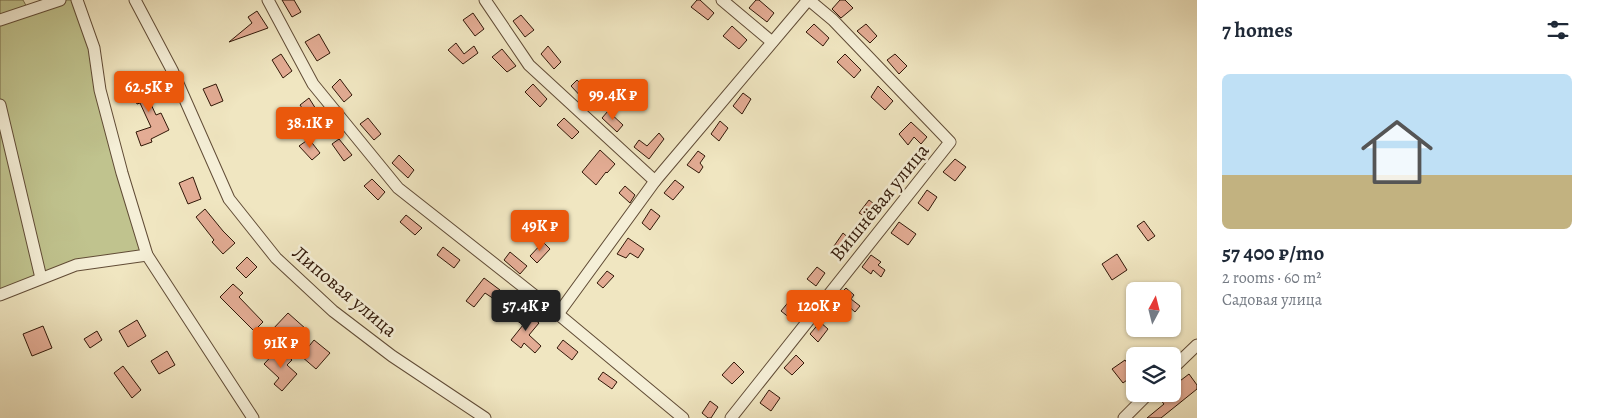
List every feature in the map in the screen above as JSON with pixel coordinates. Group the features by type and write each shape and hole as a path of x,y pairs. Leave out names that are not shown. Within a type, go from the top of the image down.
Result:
{"street":[{"path":"0,20 60,0"},
{"path":"77,0 94,48 100,90 122,173 147,255 253,418"},
{"name":"Липовая улица","path":"136,0 172,70 229,199 276,258 333,311 392,356 485,418"},
{"path":"268,0 313,84 398,188 558,314 683,418"},
{"path":"485,0 529,65 655,181"},
{"path":"722,0 772,42"},
{"path":"558,314 655,181 808,0"},
{"name":"Вишнёвая улица","path":"731,418 950,142 833,20 808,0"},
{"path":"0,105 42,278"},
{"path":"0,282 1,294 76,265 147,255"},
{"path":"1181,360 1197,344"},
{"path":"1124,418 1140,402"}],"green space":[{"path":"0,0 23,0 29,11 60,0 77,0 147,255 76,265 0,295"}],"building":[{"path":"282,0 294,0 301,12 292,17"},
{"path":"697,0 700,0 714,13 708,20 691,7"},
{"path":"756,0 759,0 774,13 767,22 749,8"},
{"path":"840,0 845,0 853,8 841,18 832,9"},
{"path":"257,11 268,28 229,42 252,23 248,17"},
{"path":"473,13 484,29 475,36 463,20"},
{"path":"521,15 534,30 525,37 513,21"},
{"path":"814,24 829,38 823,46 806,32"},
{"path":"866,24 877,36 870,43 857,31"},
{"path":"732,26 747,40 739,49 723,36"},
{"path":"319,34 330,53 317,61 305,42"},
{"path":"456,43 464,54 474,46 478,53 463,64 448,50"},
{"path":"548,46 561,62 554,69 541,54"},
{"path":"502,49 516,66 507,72 492,57"},
{"path":"281,54 292,71 283,78 272,60"},
{"path":"845,54 861,70 854,78 837,62"},
{"path":"895,54 907,66 899,74 887,60"},
{"path":"340,79 352,95 344,102 332,87"},
{"path":"150,80 156,98 149,100 156,115 161,113 169,130 151,139 152,142 141,146 136,132 151,127 140,103 137,104 131,87"},
{"path":"577,80 592,94 585,101 571,86"},
{"path":"216,84 223,101 211,106 203,89"},
{"path":"533,84 547,99 540,107 525,92"},
{"path":"878,86 893,101 885,110 871,97"},
{"path":"743,93 751,99 742,114 733,106"},
{"path":"309,98 319,114 311,121 300,105"},
{"path":"608,111 623,125 617,132 602,118"},
{"path":"368,118 381,134 374,140 360,124"},
{"path":"564,118 579,132 572,139 557,125"},
{"path":"720,121 728,128 719,141 711,134"},
{"path":"911,122 927,137 921,144 914,137 908,145 899,134"},
{"path":"659,133 664,139 649,159 634,147 639,140 647,146"},
{"path":"309,139 320,153 312,160 299,146"},
{"path":"339,139 352,155 344,161 332,144"},
{"path":"600,150 615,164 596,185 582,172"},
{"path":"698,151 705,156 700,163 703,167 699,173 687,165"},
{"path":"399,155 414,170 408,178 392,163"},
{"path":"955,159 966,167 955,181 943,172"},
{"path":"193,177 201,199 188,204 179,183"},
{"path":"372,179 385,192 378,200 364,186"},
{"path":"675,180 684,187 673,200 664,193"},
{"path":"625,186 635,195 630,203 619,193"},
{"path":"927,190 937,197 928,211 918,203"},
{"path":"869,200 878,207 868,218 859,213"},
{"path":"205,209 235,243 223,254 212,242 214,240 196,217"},
{"path":"651,209 660,216 650,230 642,223"},
{"path":"406,215 422,228 415,235 400,222"},
{"path":"1144,221 1155,236 1148,241 1137,226"},
{"path":"899,222 916,234 908,245 891,233"},
{"path":"843,233 852,241 843,252 834,246"},
{"path":"628,238 644,249 638,258 630,253 626,258 617,254"},
{"path":"543,242 550,249 537,263 530,256"},
{"path":"443,247 460,260 454,268 437,255"},
{"path":"510,252 527,266 520,274 504,260"},
{"path":"1117,254 1127,270 1112,280 1102,264"},
{"path":"871,255 881,262 878,265 885,270 881,277 873,270 871,274 862,267"},
{"path":"247,257 257,267 246,278 236,268"},
{"path":"817,267 825,273 816,286 807,279"},
{"path":"607,271 614,276 603,288 597,283"},
{"path":"484,278 500,290 494,299 485,293 474,307 466,301"},
{"path":"233,284 243,293 239,297 263,322 254,331 220,297"},
{"path":"846,288 854,295 851,299 860,306 855,312 847,305 843,311 833,303 841,291"},
{"path":"791,299 800,307 791,319 781,311"},
{"path":"523,310 539,323 529,335 541,346 535,353 524,343 521,348 511,340 523,325 516,320"},
{"path":"288,313 306,329 289,346 272,330"},
{"path":"137,320 146,336 128,347 119,331"},
{"path":"820,322 828,329 818,342 810,334"},
{"path":"43,326 52,348 32,356 23,334"},
{"path":"97,331 102,340 90,348 84,339"},
{"path":"314,340 330,353 316,369 301,356"},
{"path":"563,340 578,352 572,360 557,348"},
{"path":"279,348 292,360 287,365 297,374 282,391 274,384 279,378 264,364"},
{"path":"167,351 175,365 159,374 151,361"},
{"path":"796,355 804,363 792,375 784,368"},
{"path":"1125,360 1126,381 1123,383 1112,369"},
{"path":"734,362 744,372 732,384 722,375"},
{"path":"123,366 141,390 132,398 114,373"},
{"path":"603,372 617,382 612,389 598,379"},
{"path":"1189,374 1197,385 1197,389 1181,402 1181,380"},
{"path":"769,390 780,398 771,411 760,403"},
{"path":"710,401 718,407 711,418 708,418 702,413"},
{"path":"1162,402 1181,402 1161,418 1147,418 1164,404"}]}
